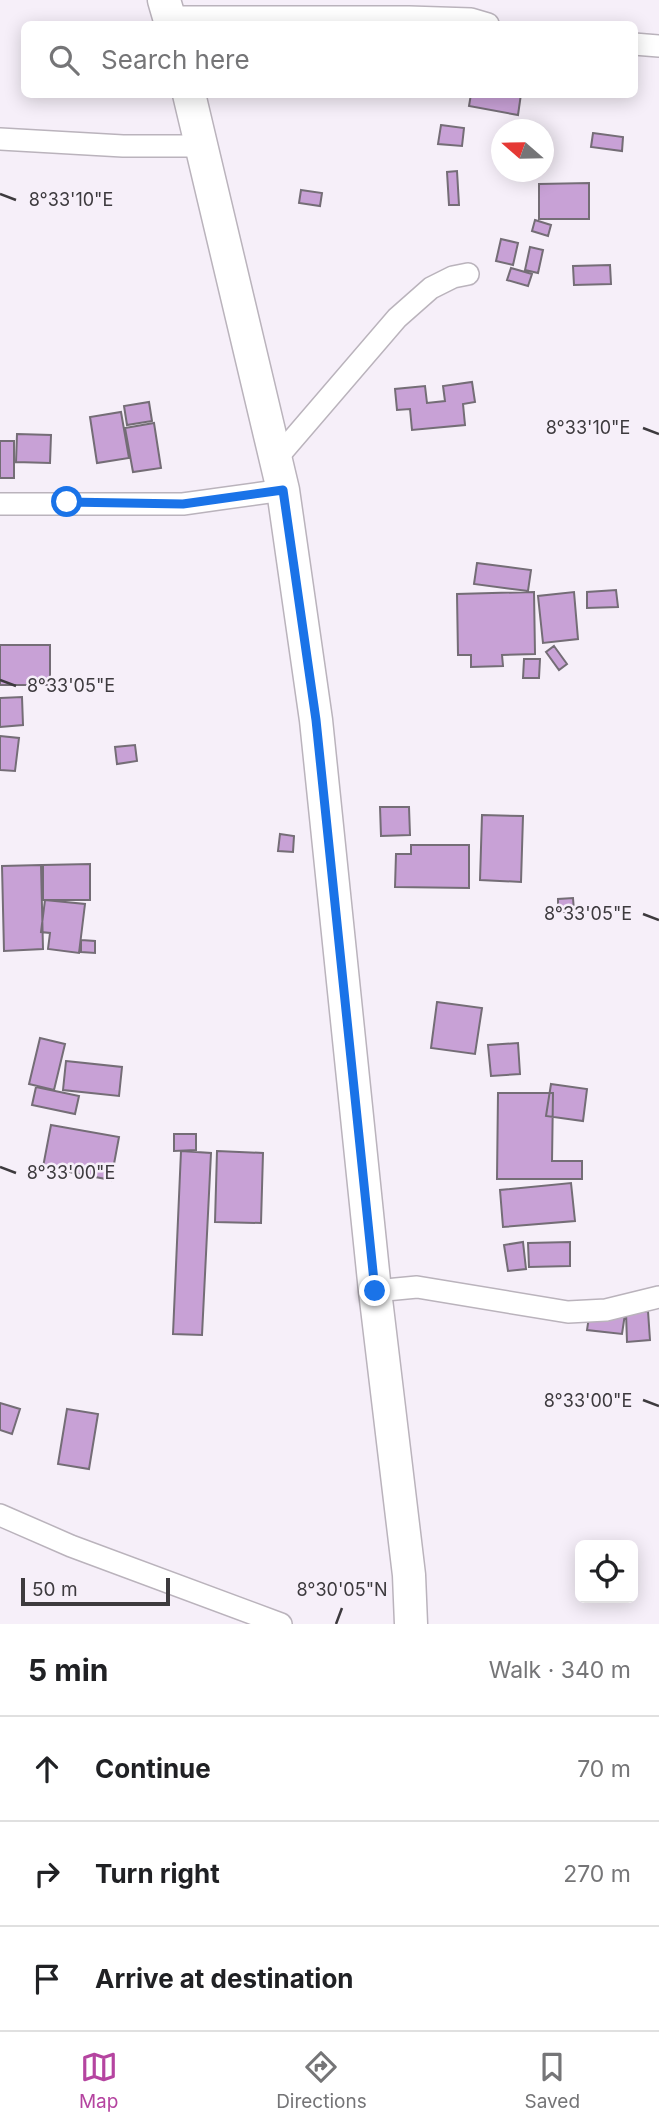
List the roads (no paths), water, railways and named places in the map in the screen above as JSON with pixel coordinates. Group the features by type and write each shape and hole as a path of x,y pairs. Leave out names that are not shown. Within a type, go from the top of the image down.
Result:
{"street":[{"path":"168,14 409,17 478,21"},
{"path":"638,44 659,46"},
{"path":"190,98 283,490 316,720 375,1291 409,1575 411,1624"},
{"path":"0,139 123,146 202,146"},
{"path":"276,459 397,318 431,288 453,276 468,274"},
{"path":"0,504 183,504 283,490"},
{"path":"375,1291 416,1287 568,1312 606,1310 659,1297"},
{"path":"0,1515 71,1546 281,1624"}]}
